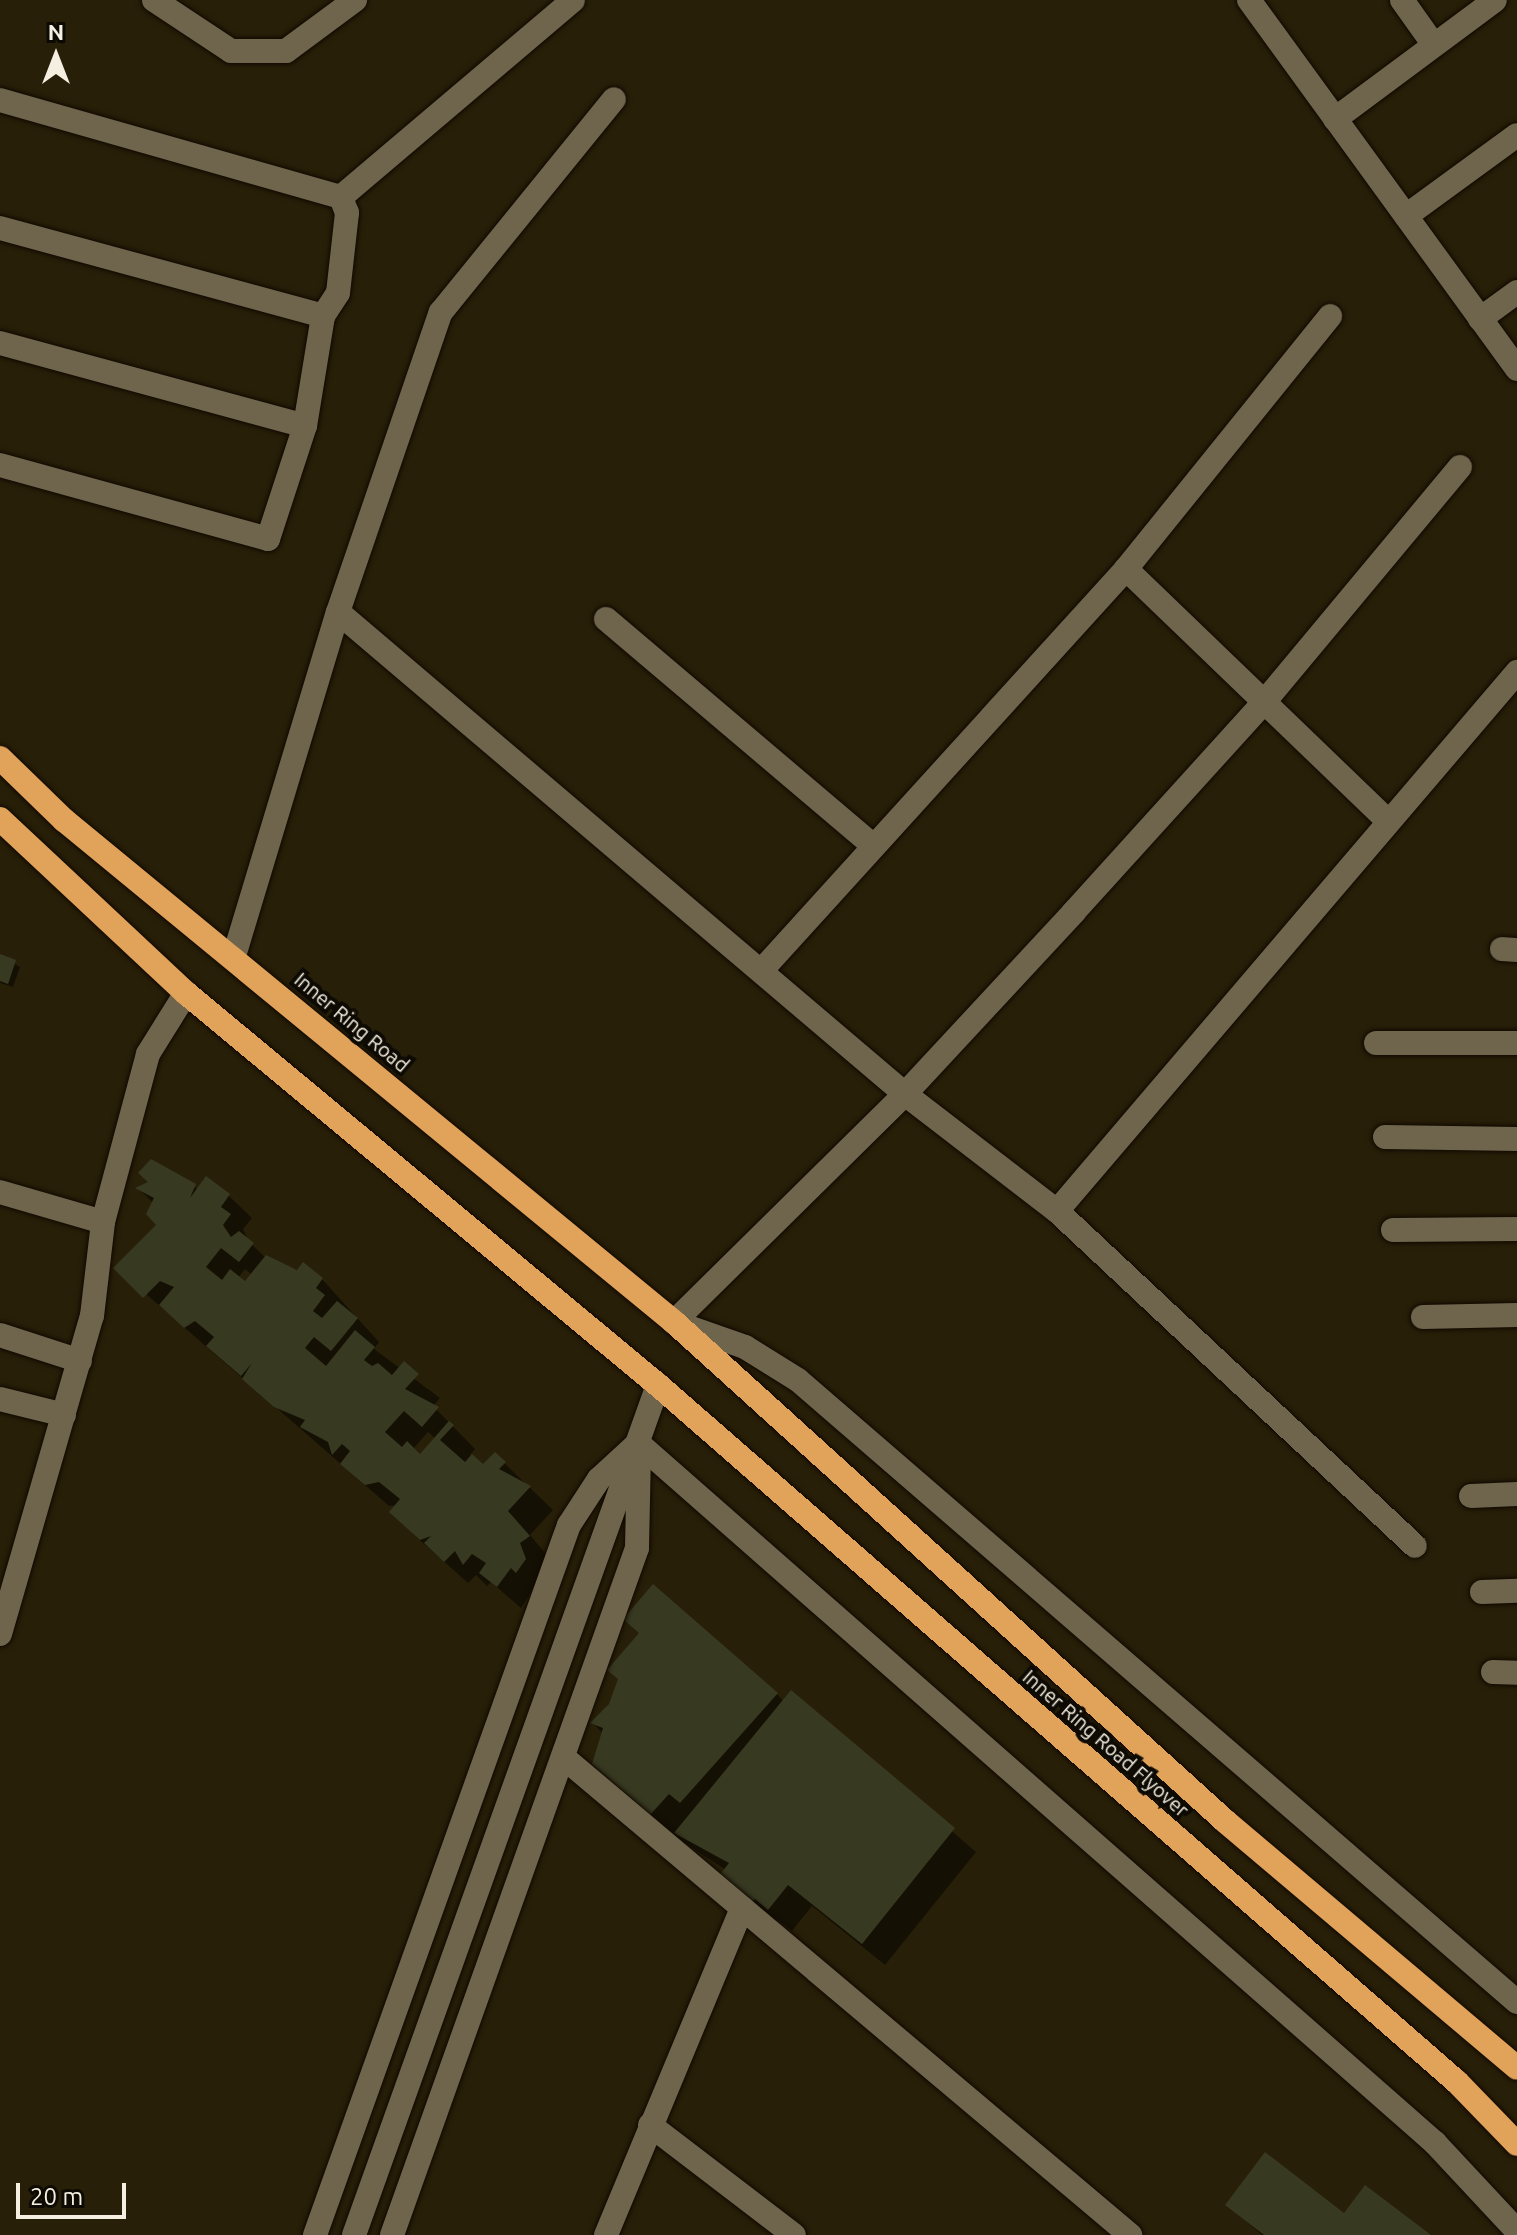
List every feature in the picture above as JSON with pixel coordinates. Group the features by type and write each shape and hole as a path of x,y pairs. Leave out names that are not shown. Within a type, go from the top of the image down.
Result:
{"highway":[{"name":"Inner Ring Road","path":"0,758 64,820 234,956 674,1322"},
{"path":"0,819 186,993 658,1385"},
{"name":"Inner Ring Road Flyover","path":"674,1322 1225,1821 1517,2068"},
{"name":"Inner Ring Road Flyover","path":"658,1385 1457,2082 1517,2144"}],"street":[{"path":"154,0 231,51 286,51 355,0"},
{"path":"341,197 573,0"},
{"path":"1249,0 1517,369"},
{"path":"1402,0 1434,45"},
{"path":"1335,119 1495,0"},
{"path":"234,956 338,612 441,312 614,99"},
{"path":"0,100 341,197"},
{"path":"1406,216 1517,135"},
{"path":"0,465 268,539 305,426 323,316 338,293 347,213 341,197"},
{"path":"0,228 323,316"},
{"path":"1480,319 1517,292"},
{"path":"761,971 1126,569 1330,316"},
{"path":"0,343 305,426"},
{"path":"1460,467 1266,700 905,1094 674,1322 745,1347 798,1380 1517,2002"},
{"path":"1126,569 1266,700 1388,821"},
{"path":"338,612 905,1094 1057,1211 1415,1546"},
{"path":"606,619 874,846"},
{"path":"1057,1211 1517,672"},
{"path":"0,1634 80,1361 103,1222 148,1054 186,993"},
{"path":"1376,1043 1517,1043"},
{"path":"1385,1137 1517,1139"},
{"path":"0,1192 103,1222"},
{"path":"1393,1230 1517,1229"},
{"path":"1423,1317 1517,1315"},
{"path":"0,1335 80,1361"},
{"path":"354,2235 658,1385"},
{"path":"0,1399 64,1415"},
{"path":"392,2235 637,1548 638,1443"},
{"path":"638,1443 1435,2143 1517,2231"},
{"path":"315,2235 569,1525 590,1489 638,1443"},
{"path":"1471,1496 1517,1494"},
{"path":"1482,1592 1517,1591"},
{"path":"563,1757 1130,2235"},
{"path":"606,2235 742,1908"},
{"path":"650,2125 794,2235"}],"building":[{"path":"0,954 16,960 8,984 0,981"},
{"path":"151,1159 196,1184 190,1198 206,1176 230,1194 221,1207 231,1214 223,1225 231,1237 239,1231 254,1243 239,1262 221,1248 206,1267 222,1280 230,1269 245,1281 266,1255 297,1270 303,1262 323,1278 316,1288 325,1295 313,1311 322,1318 337,1301 358,1318 331,1351 314,1337 305,1348 326,1366 355,1330 375,1347 364,1360 372,1366 378,1363 392,1375 404,1361 419,1374 405,1389 439,1407 422,1427 404,1411 385,1432 402,1447 407,1441 420,1454 449,1421 454,1425 440,1440 465,1462 472,1454 483,1464 495,1452 506,1462 499,1469 531,1486 508,1511 530,1536 520,1543 526,1559 516,1573 511,1568 497,1587 479,1573 486,1563 472,1554 463,1565 455,1551 444,1562 424,1543 431,1536 420,1540 389,1512 400,1499 379,1482 365,1485 340,1464 350,1451 342,1444 332,1455 328,1442 300,1427 305,1420 274,1407 242,1379 252,1363 241,1376 206,1346 214,1337 195,1321 184,1328 159,1305 174,1287 160,1281 143,1298 113,1268 156,1225 146,1214 154,1198 135,1188 148,1182 138,1173"},
{"path":"653,1584 778,1693 680,1803 669,1794 650,1815 592,1764 603,1728 590,1723 609,1704 618,1679 607,1670 639,1633 623,1619"},
{"path":"791,1690 955,1828 862,1944 788,1885 768,1910 755,1899 747,1908 714,1882 729,1863 674,1833"},
{"path":"1265,2152 1344,2213 1365,2185 1431,2235 1264,2235 1225,2205"}]}
